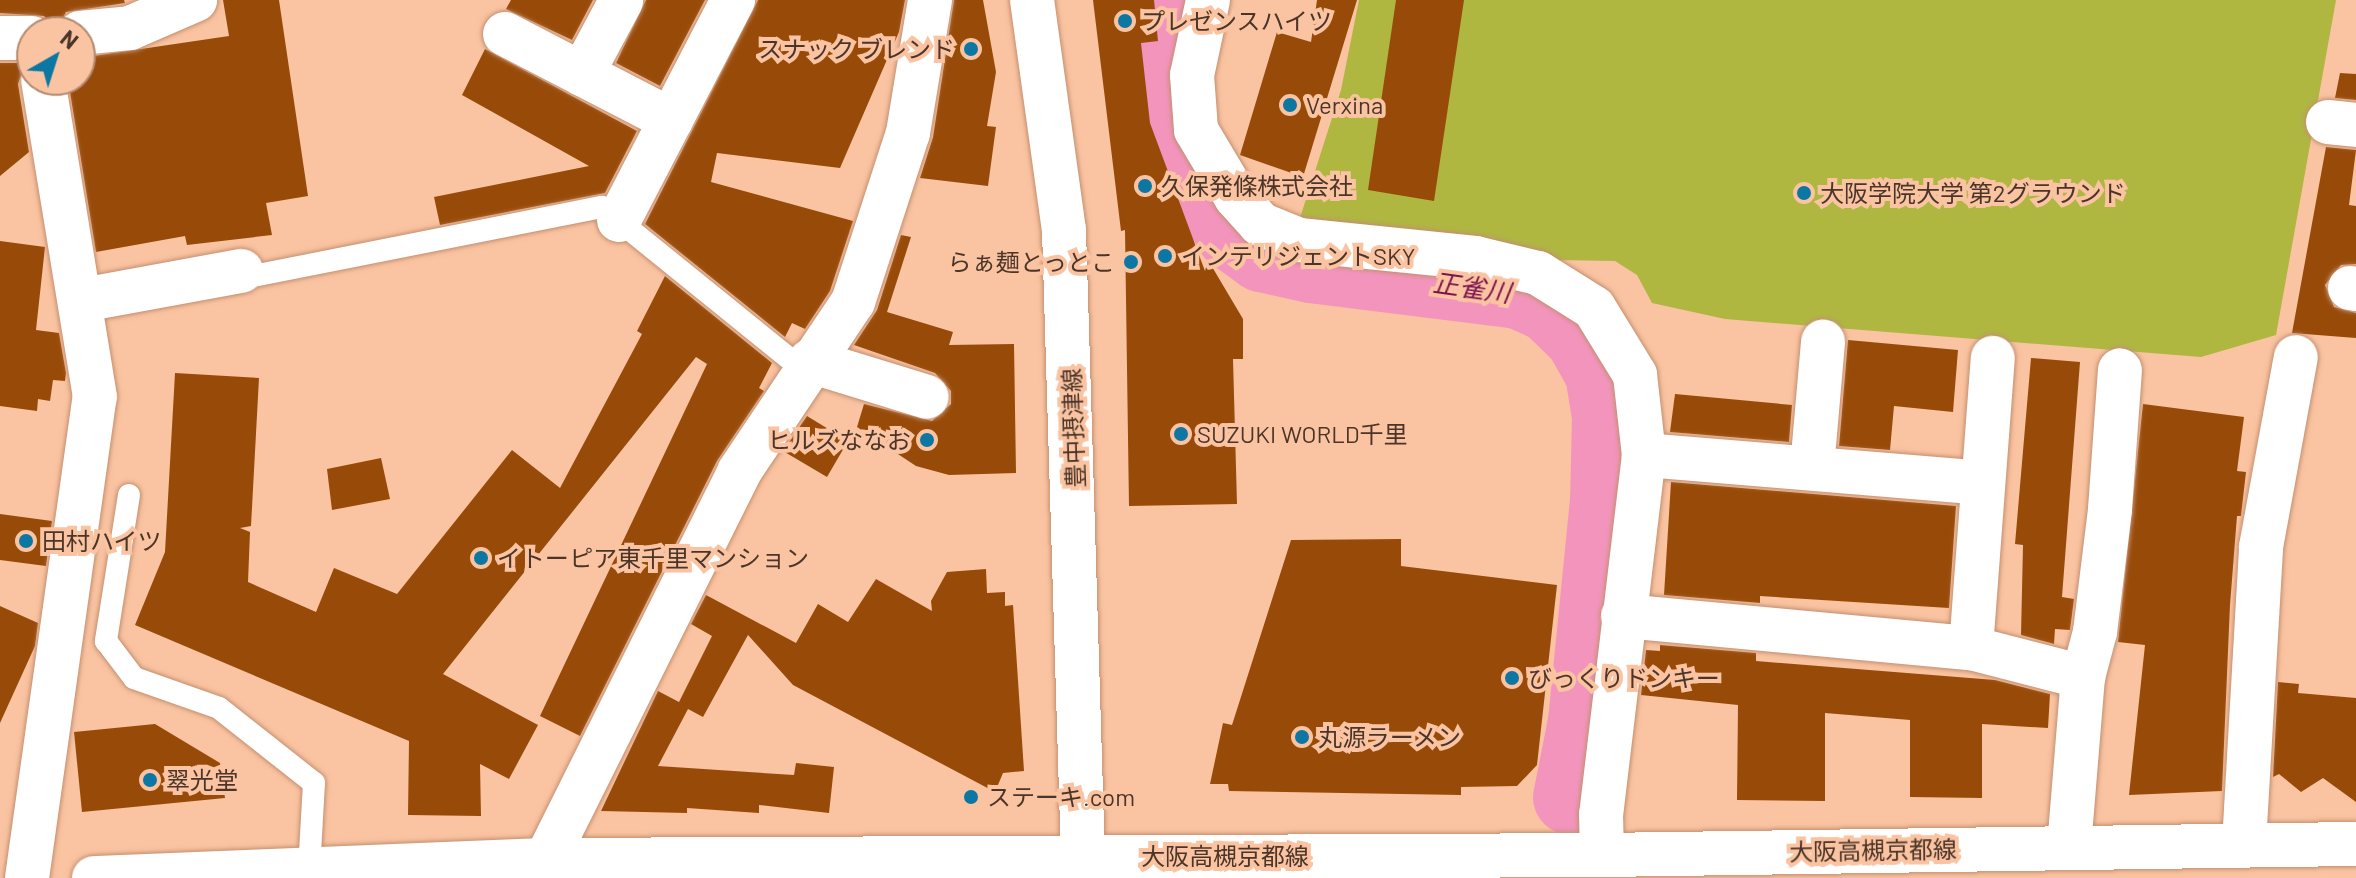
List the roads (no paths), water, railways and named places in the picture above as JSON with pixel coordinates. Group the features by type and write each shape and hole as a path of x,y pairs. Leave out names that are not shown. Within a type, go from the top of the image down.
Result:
{"street":[{"path":"96,31 130,28 195,0"},
{"path":"619,220 733,0"},
{"path":"542,869 739,472 806,366 853,302 908,133 930,0"},
{"name":"豊中摂津線","path":"1032,0 1064,230 1083,858"},
{"path":"1208,0 1192,75 1196,130 1236,197 1260,224 1299,240 1506,264 1572,290 1594,308 1635,375 1644,455 1623,616 1602,855"},
{"path":"582,74 621,1"},
{"path":"505,34 671,120"},
{"path":"27,878 95,397 83,300 46,96"},
{"path":"83,300 241,271"},
{"path":"1812,468 1823,341"},
{"path":"2244,844 2261,547 2296,357"},
{"path":"1971,648 1981,483 1993,358"},
{"path":"806,366 927,397"},
{"path":"2069,847 2083,677 2101,586 2120,370"},
{"path":"1644,455 1981,483"},
{"path":"1623,616 1971,648 2083,677"},
{"name":"大阪高槻京都線","path":"94,878 309,869 542,869 1083,858 1602,855 2356,844"}],"lane":[{"path":"241,271 243,278 602,207 806,366"},
{"path":"129,495 106,641 134,678 219,708 314,783 309,869"}],"waterway":[{"name":"正雀川","path":"1178,0 1170,32 1169,104 1188,158 1233,234 1262,255 1311,266 1519,292 1550,306 1581,336 1602,373 1609,416 1607,501 1585,722 1570,798"}],"place":[{"name":"プレゼンスハイツ","path":"1125,21"},
{"name":"スナック ブレンド","path":"971,49"},
{"name":"Verxina","path":"1290,105"},
{"name":"久保発條株式会社","path":"1145,186"},
{"name":"大阪学院大学 第2グラウンド","path":"1804,193"},
{"name":"インテリジェントSKY","path":"1165,256"},
{"name":"らぁ麺とっとこ","path":"1131,262"},
{"name":"SUZUKI WORLD千里","path":"1181,434"},
{"name":"ヒルズななお","path":"927,440"},
{"name":"田村ハイツ","path":"26,541"},
{"name":"イトーピア東千里マンション","path":"481,558"},
{"name":"びっくりドンキー","path":"1512,678"},
{"name":"丸源ラーメン","path":"1302,737"},
{"name":"翠光堂","path":"150,780"},
{"name":"ステーキ.com","path":"971,797"}]}
